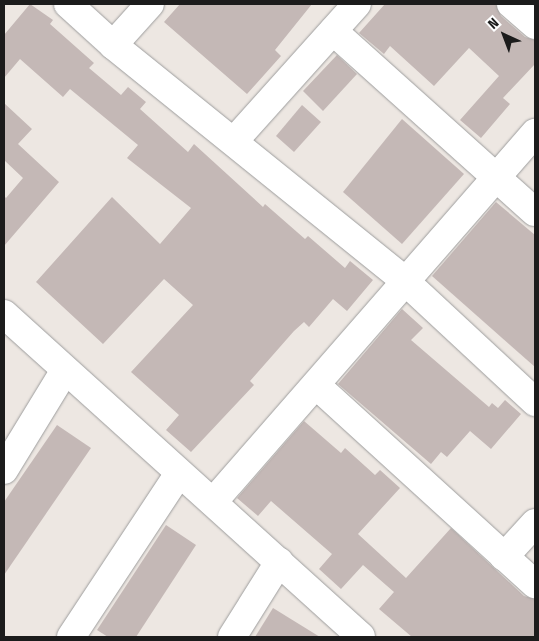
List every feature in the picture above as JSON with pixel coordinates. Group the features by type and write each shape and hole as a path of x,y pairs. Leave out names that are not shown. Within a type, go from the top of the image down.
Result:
{"street":[{"path":"68,4 113,45 405,281 535,402"},
{"path":"113,45 150,4"},
{"path":"234,141 357,4"},
{"path":"511,4 535,26"},
{"path":"333,31 535,212"},
{"path":"213,502 535,133"},
{"path":"4,314 361,637"},
{"path":"4,470 65,370"},
{"path":"316,385 535,584"},
{"path":"71,637 179,473"},
{"path":"504,557 535,523"},
{"path":"232,637 280,562"}],"building":[{"path":"30,4 53,20 50,24 94,63 89,68 121,95 128,87 146,102 140,109 188,152 194,144 263,207 265,204 305,239 308,236 345,268 350,261 373,280 347,311 333,299 309,327 304,322 294,331 250,381 254,385 191,452 166,430 179,415 131,372 193,305 164,279 103,344 36,282 112,197 160,244 191,208 127,158 138,145 70,89 63,97 20,59 4,78 4,35"},
{"path":"180,4 312,4 275,50 281,56 247,94 164,22"},
{"path":"385,4 496,4 501,16 525,37 535,40 535,64 503,98 510,104 481,138 460,120 499,76 469,48 434,86 390,46 384,54 359,33"},
{"path":"337,55 357,74 323,111 303,91"},
{"path":"4,103 32,129 18,144 59,182 4,246 4,196 6,198 23,178 4,160"},
{"path":"302,105 321,122 294,152 276,136"},
{"path":"402,119 464,174 402,244 343,192"},
{"path":"496,202 535,235 535,367 432,276"},
{"path":"402,309 423,328 411,340 489,407 492,403 498,408 505,400 521,414 491,449 470,431 447,457 441,452 431,464 338,384"},
{"path":"304,421 341,453 345,448 375,475 380,470 400,488 358,534 406,578 451,528 524,596 535,599 535,637 412,637 379,609 394,592 363,565 341,589 319,569 332,554 271,501 258,516 237,498"},
{"path":"57,425 91,448 4,575 4,502"},
{"path":"166,525 196,545 136,637 108,637 97,630"},
{"path":"273,608 320,637 255,637"}]}
